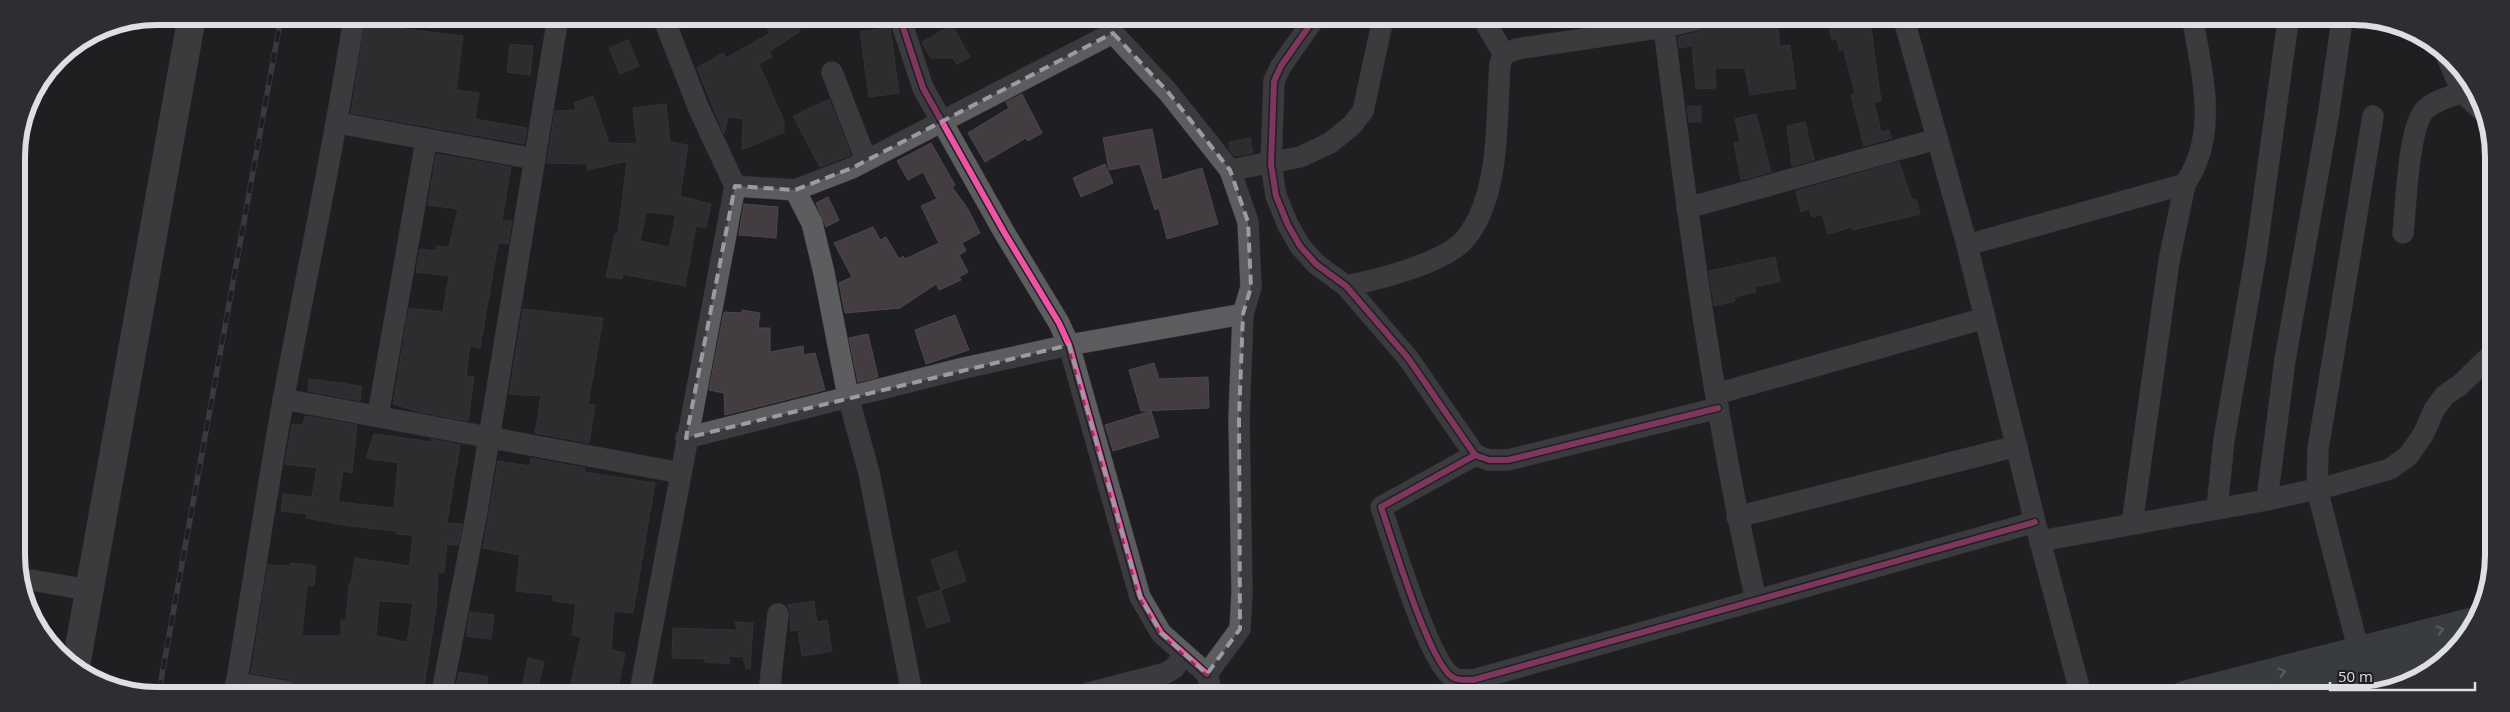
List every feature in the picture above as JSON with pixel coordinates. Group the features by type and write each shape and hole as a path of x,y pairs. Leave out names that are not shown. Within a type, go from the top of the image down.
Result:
{"main road":[{"path":"2225,687 2466,623"},
{"path":"2312,687 2440,654"}],"street":[{"path":"77,660 190,25"},
{"path":"235,687 283,399 338,123 353,25"},
{"path":"443,687 489,437 557,25"},
{"path":"641,687 686,438 735,186 699,109 666,25"},
{"path":"735,186 795,190 852,168 943,121 1110,26 1168,92 1230,170 1248,222 1251,287 1243,314 1239,418 1242,593 1240,629 1210,684 1161,633 1140,597 1069,345 1059,323 1004,232 943,121 922,88 902,25"},
{"path":"1310,25 1281,66 1274,81 1271,164 1276,196 1296,239 1316,264 1346,286 1408,358 1475,454 1489,460 1508,460 1717,401 1985,318"},
{"path":"1230,170 1271,164 1300,157 1330,143 1352,125 1363,111 1382,25"},
{"path":"1487,25 1504,54"},
{"path":"1504,54 1517,50 1673,25"},
{"path":"1905,25 1968,245 2038,531 2079,687"},
{"path":"2132,524 2169,261 2184,184 2195,169 2203,142 2206,98 2194,25"},
{"path":"2217,509 2224,440 2256,254 2287,25"},
{"path":"2266,500 2285,360 2328,117 2341,25"},
{"path":"1664,27 1687,208 1717,401 1737,518 1756,600"},
{"path":"1346,286 1418,266 1465,240 1482,212 1492,173 1500,64 1504,54"},
{"path":"832,72 866,160"},
{"path":"2453,72 2462,92 2472,102"},
{"path":"2403,233 2411,157 2416,131 2421,118 2424,111 2437,102 2462,92"},
{"path":"2358,652 2317,489 2318,449 2373,116"},
{"path":"338,123 426,141 535,159"},
{"path":"1687,208 1937,139"},
{"path":"378,415 426,141"},
{"path":"1968,245 2184,184"},
{"path":"795,190 812,223 848,396 869,474 911,687"},
{"path":"686,438 848,396 1069,345 1243,314"},
{"path":"1475,454 1381,507 1430,646 1442,668 1459,686 1473,680 1756,600 2038,531 2132,524 2266,500 2317,489 2390,469 2408,456 2423,435 2434,410 2445,396 2460,385 2485,361"},
{"path":"2460,385 2485,375"},
{"path":"283,399 378,415 681,473"},
{"path":"1737,518 2017,446"},
{"path":"28,580 89,590"},
{"path":"771,687 778,614"},
{"path":"1112,687 1166,673 1174,668 1184,655"}],"highlighted area":[{"path":"1113,33 1168,92 1230,170 1248,222 1251,287 1243,314 1239,418 1240,629 1207,674 1161,633 1140,597 1069,345 686,438 735,186 795,190 852,168"}],"building":[{"path":"365,25 396,25 396,28 463,36 456,90 479,93 475,119 527,128 524,144 351,113"},
{"path":"772,25 805,25 798,28 800,31 769,52 772,57 759,64 784,121 784,132 742,150 743,119 728,117 724,134 697,68 723,53 726,58 770,33 767,28"},
{"path":"952,25 970,57 957,64 953,58 931,58 922,42"},
{"path":"1707,25 1778,25 1780,46 1790,45 1796,88 1750,95 1745,68 1715,68 1716,88 1696,89 1692,46 1679,48 1678,37 1698,32"},
{"path":"1828,25 1871,25 1881,101 1874,102 1881,132 1889,130 1892,138 1864,146 1851,95 1855,94 1844,50 1839,51 1837,39 1832,40"},
{"path":"890,27 899,93 869,97 860,32"},
{"path":"628,40 639,66 620,74 609,48"},
{"path":"510,44 533,46 530,75 507,72"},
{"path":"1022,94 1042,133 1028,141 1026,138 985,162 968,133 1009,108 1006,102"},
{"path":"593,96 609,143 637,144 633,108 666,104 670,142 688,145 680,196 711,204 706,228 696,226 685,286 623,274 622,279 606,277 615,234 618,234 627,161 588,170 587,164 547,163 555,111 576,110 574,103","holes":["646,212 676,215 669,247 640,241"]},
{"path":"829,99 851,155 820,167 793,116"},
{"path":"1687,106 1701,106 1701,122 1689,122"},
{"path":"1756,114 1771,172 1741,180 1734,143 1740,142 1735,119"},
{"path":"1805,122 1814,160 1792,166 1787,126"},
{"path":"1152,129 1162,180 1202,168 1218,224 1167,239 1159,208 1155,210 1140,164 1109,170 1103,138"},
{"path":"1250,138 1253,153 1235,156 1230,150 1229,142"},
{"path":"931,143 955,185 952,187 968,209 980,233 962,243 966,251 959,255 968,272 959,277 961,280 939,290 936,284 900,308 845,313 839,283 852,277 834,243 873,227 880,240 886,237 899,259 903,256 905,259 939,243 921,206 937,199 923,172 908,180 897,161"},
{"path":"436,154 511,167 502,221 512,221 508,244 498,243 480,348 470,346 466,376 474,377 468,421 419,412 393,404 409,308 443,312 449,276 416,272 420,249 436,251 436,246 449,247 458,209 428,205"},
{"path":"1899,162 1912,200 1916,199 1920,214 1852,230 1852,227 1828,234 1822,214 1812,217 1809,209 1801,212 1796,191"},
{"path":"1105,164 1113,183 1081,197 1073,178"},
{"path":"828,197 839,220 826,227 816,203"},
{"path":"744,204 778,207 776,238 739,235"},
{"path":"1775,257 1780,281 1755,287 1756,292 1734,297 1735,301 1714,306 1709,271"},
{"path":"523,309 603,318 588,404 595,405 589,443 535,433 541,396 509,394"},
{"path":"742,310 760,313 758,328 770,328 770,352 803,346 804,355 815,353 825,390 725,415 724,393 709,390 724,312 742,313"},
{"path":"955,315 969,350 926,364 915,330"},
{"path":"868,334 878,377 858,382 849,338"},
{"path":"1154,363 1159,379 1208,377 1209,408 1141,411 1129,370"},
{"path":"309,379 362,386 360,401 308,391"},
{"path":"1151,411 1159,437 1113,451 1105,425"},
{"path":"305,416 357,425 352,473 343,471 338,502 394,508 398,463 366,458 374,434 433,442 431,439 460,445 447,523 462,524 458,545 447,544 444,573 438,572 436,609 424,687 299,687 287,679 251,673 268,565 290,566 290,563 316,566 314,586 307,585 302,636 341,636 341,620 346,620 349,584 351,584 355,558 409,566 413,535 396,534 396,531 349,526 306,518 307,514 281,511 283,494 312,497 317,468 285,464 292,424 303,425","holes":["379,601 413,603 407,642 376,636"]},
{"path":"531,458 585,468 584,472 655,483 633,613 614,611 611,650 625,653 618,687 570,687 581,637 572,635 576,604 553,601 553,595 516,591 520,555 483,548 498,461 530,466"},
{"path":"956,551 966,581 941,590 931,560"},
{"path":"941,590 950,621 927,628 917,597"},
{"path":"814,601 817,622 827,620 832,651 802,656 798,630 791,631 790,610 787,605"},
{"path":"470,612 494,615 491,639 466,636"},
{"path":"735,622 753,623 750,669 746,669 743,657 729,656 729,664 705,662 705,659 672,658 673,628 737,630"},
{"path":"528,658 544,662 538,687 522,687"},
{"path":"459,672 488,677 486,687 456,687"}],"railway":[{"path":"160,687 280,25"}],"cycle path":[{"path":"902,25 923,88 1004,232 1059,323 1069,345 1140,597 1161,633 1207,674"},
{"path":"1310,25 1281,66 1274,81 1271,164 1276,196 1288,225 1300,246 1316,264 1346,286 1408,358 1475,455 1489,460 1508,460 1718,408"},
{"path":"1475,455 1381,507 1423,627 1444,669 1454,678 1458,679 1473,680 2035,522"}]}
